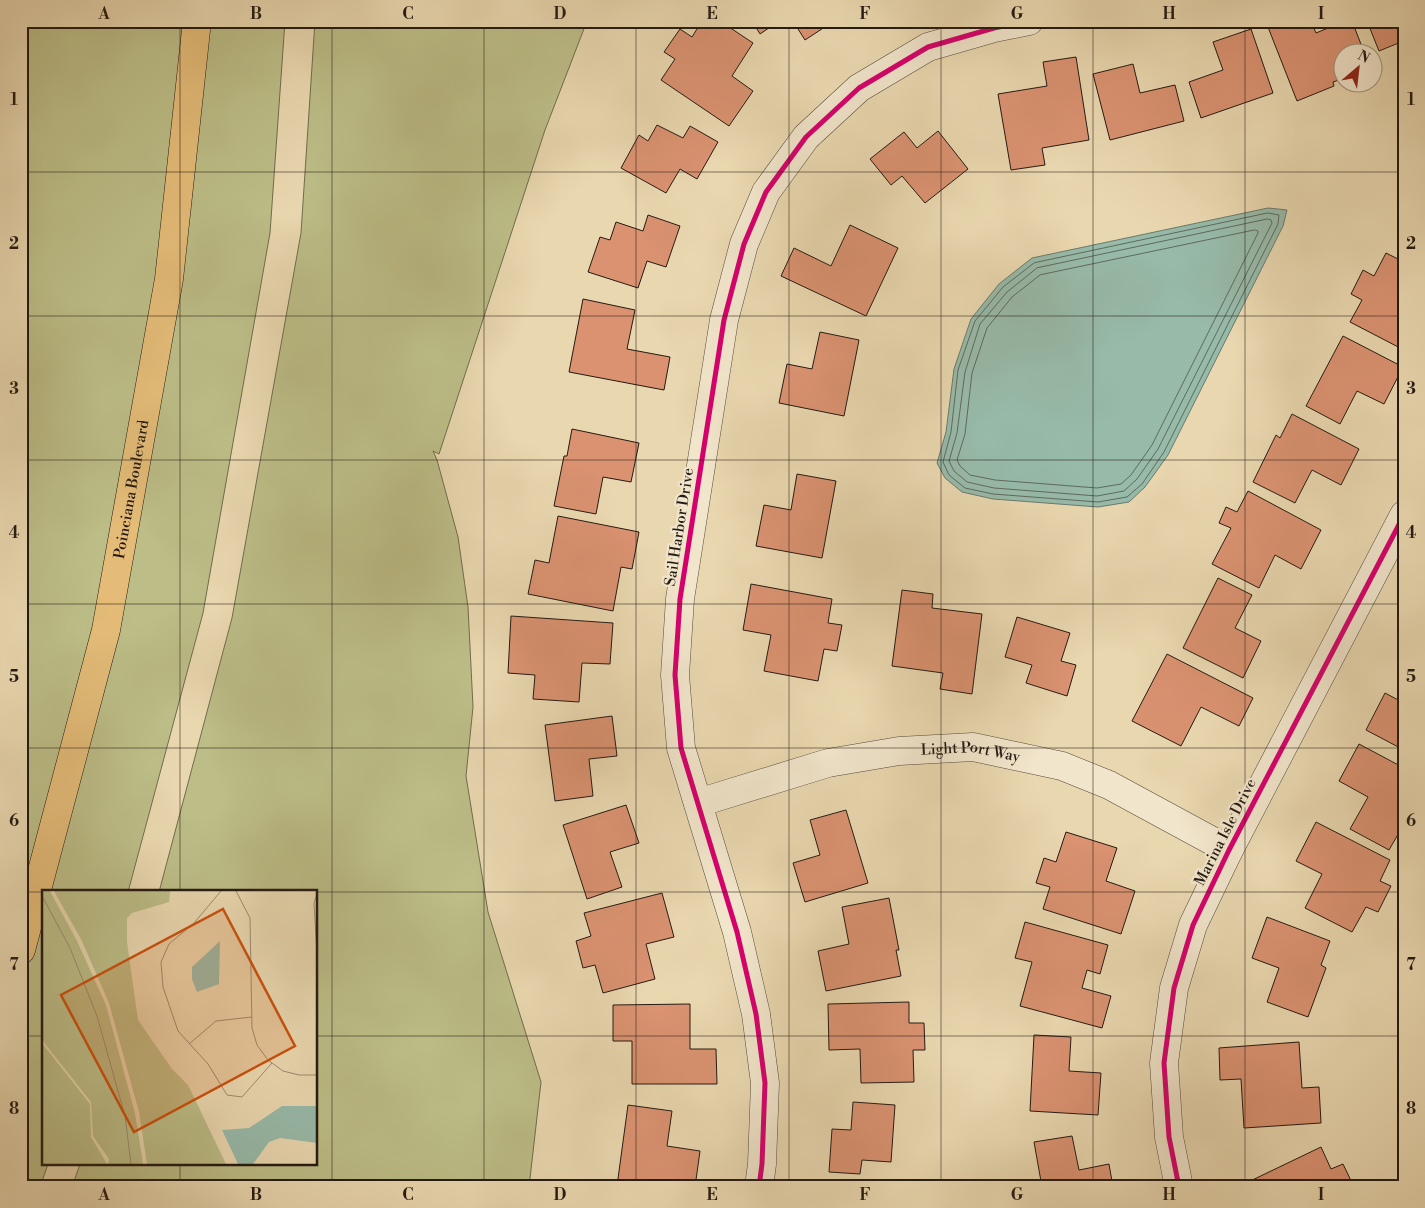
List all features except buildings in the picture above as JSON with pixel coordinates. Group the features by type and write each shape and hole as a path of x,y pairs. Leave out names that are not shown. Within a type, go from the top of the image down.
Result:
{"main road":[{"name":"Poinciana Boulevard","path":"21,950 106,630 169,279 197,21"}],"street":[{"name":"Sail Harbor Drive","path":"759,1187 766,1083 756,1014 737,932 681,748 675,675 680,598 724,320 744,244 766,192 806,137 859,88 928,47 994,28 1029,21"},
{"name":"Marina Isle Drive","path":"1179,1187 1169,1137 1164,1063 1174,988 1193,925 1229,850 1404,515"},
{"name":"Light Port Way","path":"698,802 828,763 899,751 973,747 1062,766 1109,785 1229,850"}],"green space":[{"path":"21,21 285,21 270,233 203,613 129,890 42,890 42,1166 47,1166 40,1187 21,1187"},
{"path":"315,21 587,21 545,130 439,454 433,451 458,537 468,607 473,707 466,776 488,912 541,1082 529,1187 72,1187 79,1166 318,1166 318,890 160,890 232,618 301,233"}],"water":[{"path":"1268,208 1287,210 1283,226 1168,455 1145,487 1129,502 1098,507 993,499 962,492 945,478 937,463 946,432 954,369 971,319 999,284 1032,258"}],"cycle path":[{"path":"759,1187 762,1164 765,1083 756,1014 737,932 681,748 675,675 680,599 724,320 744,244 766,192 806,137 859,88 928,47 994,28 1029,21"},
{"path":"1179,1187 1169,1137 1164,1063 1174,988 1193,925 1229,850 1404,515"}]}
